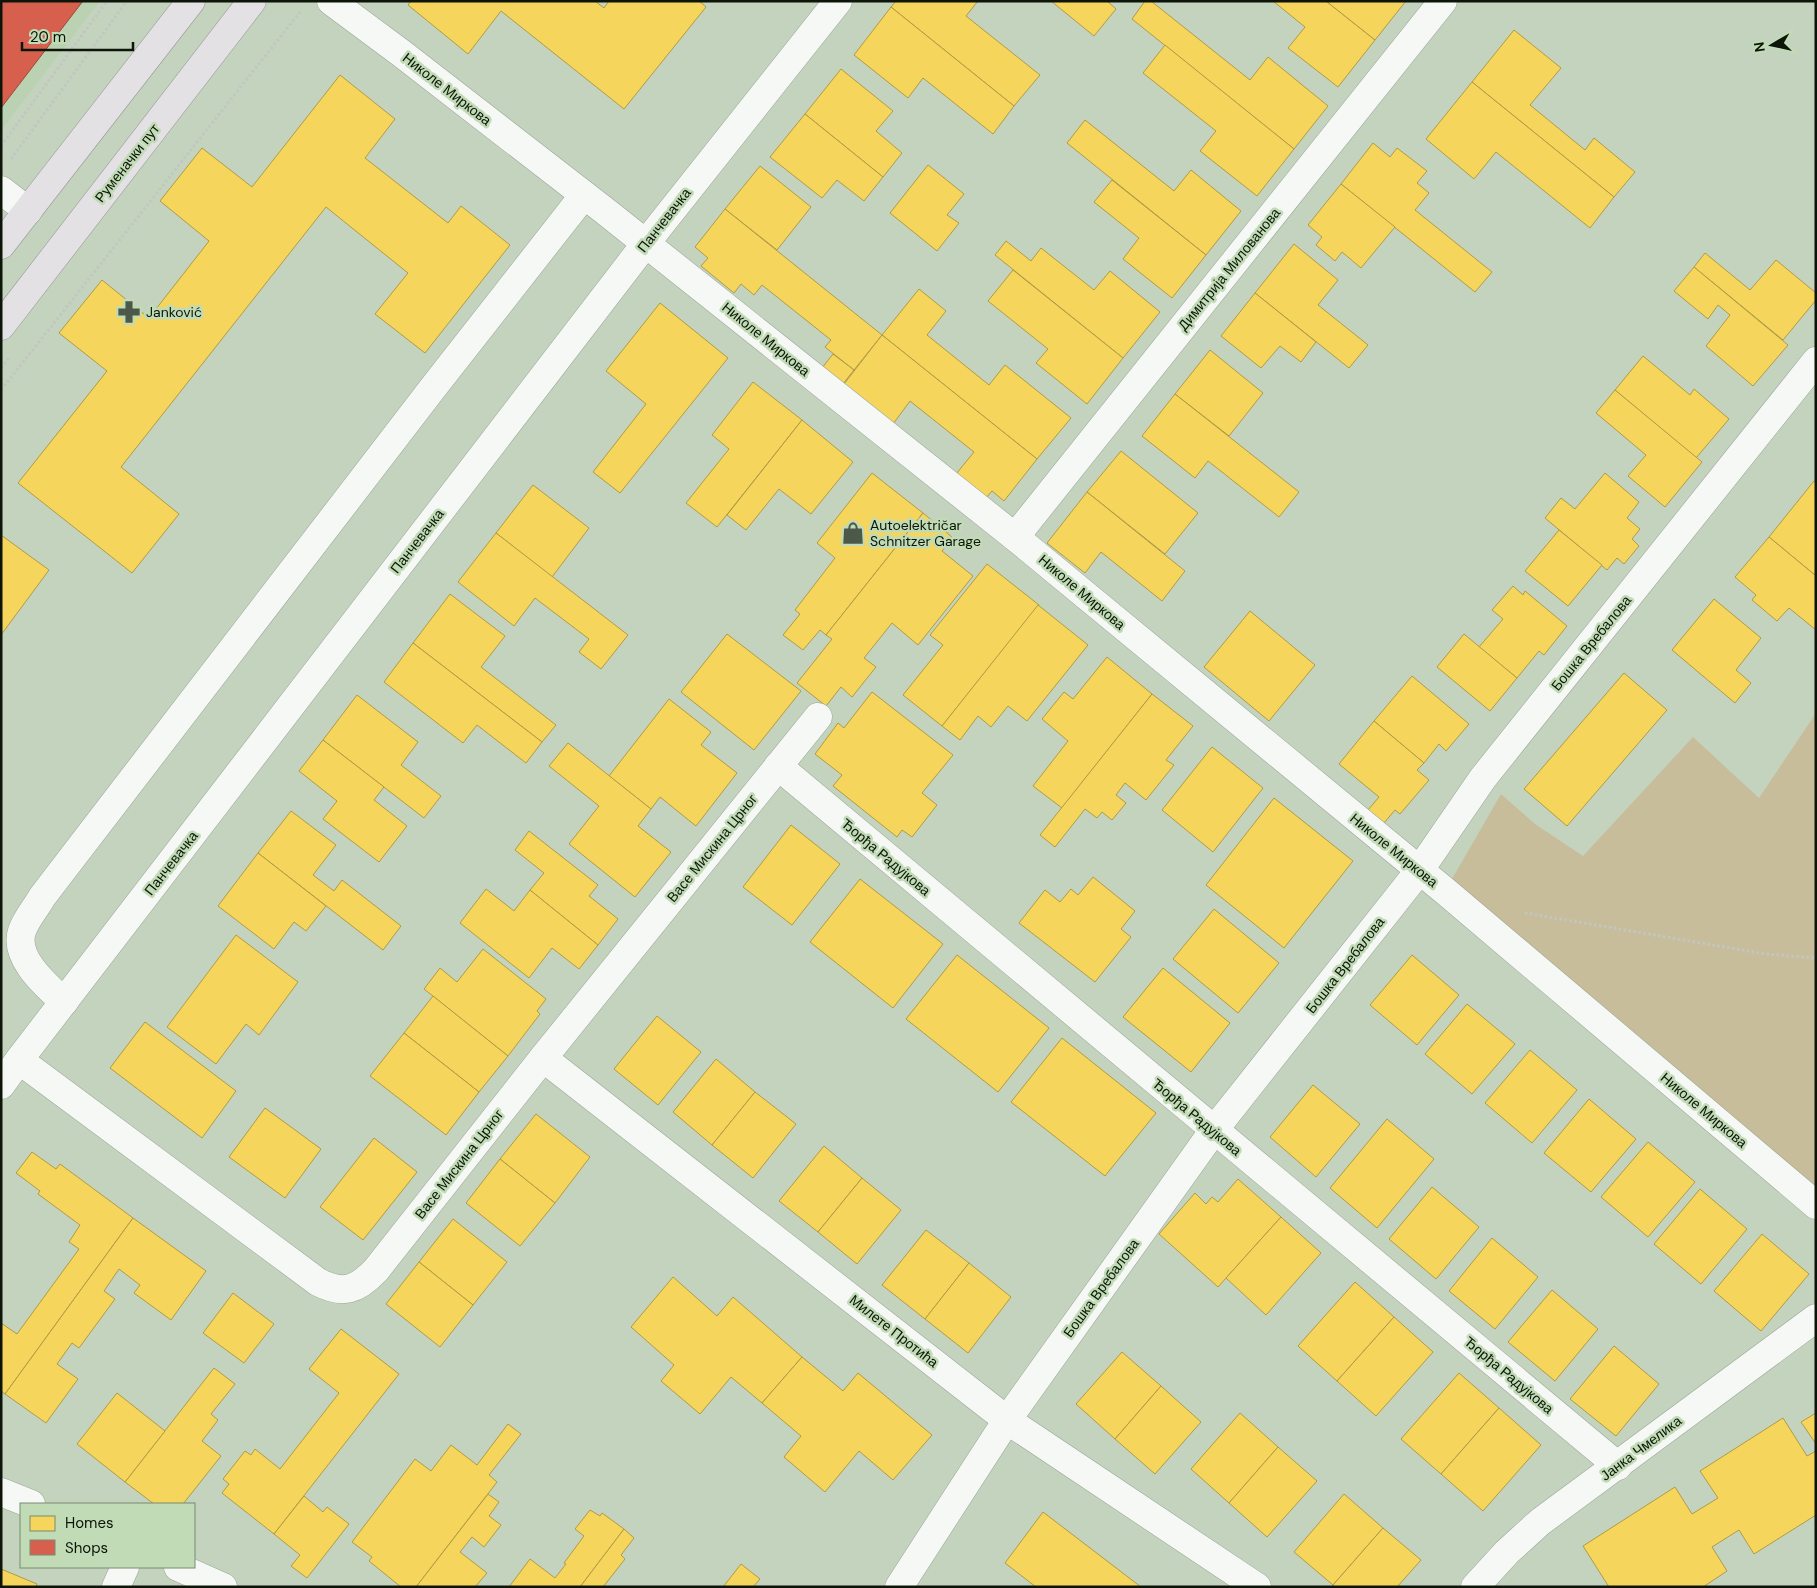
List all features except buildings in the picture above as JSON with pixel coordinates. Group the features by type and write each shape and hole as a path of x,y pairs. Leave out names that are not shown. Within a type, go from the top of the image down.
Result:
{"main road":[{"path":"1,245 191,1"},
{"name":"Руменачки пут","path":"1,326 252,1"}],"street":[{"name":"Николе Миркова","path":"331,1 584,194 1016,537 1459,903 1816,1205"},
{"name":"Панчевачка","path":"1,1085 646,243 838,1"},
{"name":"Димитрија Милованова","path":"1016,537 1442,1"},
{"path":"1,190 28,211"},
{"path":"64,1002 33,971 22,948 22,931 42,897 584,194"},
{"name":"Бошка Вребалова","path":"898,1587 1007,1420 1214,1130 1420,871 1483,778 1816,361"},
{"name":"Васе Мискина Црног","path":"19,1060 318,1282 331,1289 348,1289 365,1282 818,717"},
{"name":"Ђорђа Радујкова","path":"778,766 1618,1466"},
{"name":"Милете Протића","path":"543,1058 1007,1420 1257,1587"},
{"name":"Јанка Чмелика","path":"1475,1587 1507,1552 1540,1522 1816,1318"},
{"path":"1,1492 28,1503"},
{"path":"116,1587 125,1568"},
{"path":"180,1568 223,1587"}],"path":[{"path":"1,146 107,1"},
{"path":"7,164 127,1"},
{"path":"1,390 302,9"},
{"path":"1525,913 1766,954 1816,958"}],"shaded area":[{"path":"1,1 100,1 1,130"},
{"path":"1816,713 1816,1205 1445,891 1501,794 1535,824 1583,856 1693,737 1759,798"}],"place":[{"name":"Janković","path":"129,312"},
{"name":"Autoelektričar Schnitzer Garage","path":"853,533"}]}
